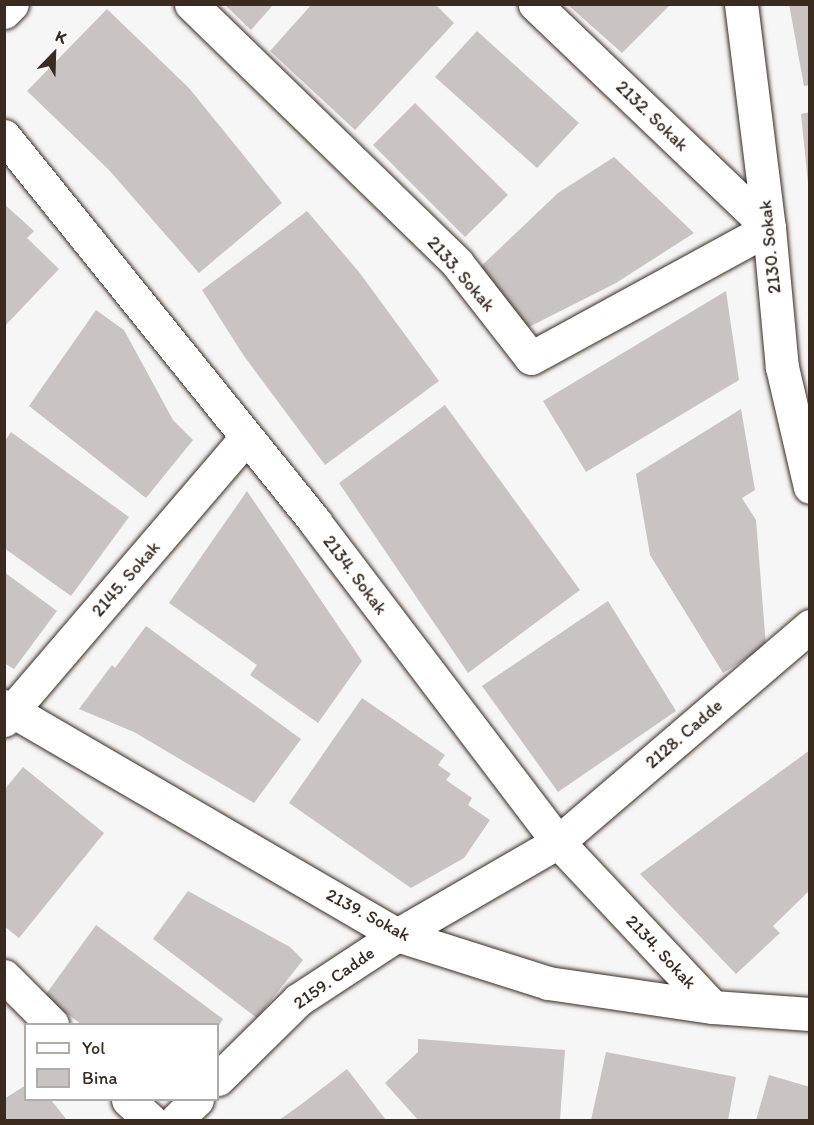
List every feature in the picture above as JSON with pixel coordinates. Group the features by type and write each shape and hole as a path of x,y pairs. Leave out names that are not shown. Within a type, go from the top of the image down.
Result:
{"street":[{"path":"4,12 12,4"},
{"name":"2133. Sokak","path":"191,4 457,264 531,358 769,228"},
{"name":"2132. Sokak","path":"534,4 769,228"},
{"name":"2130. Sokak","path":"741,4 769,228 782,367 810,487"},
{"name":"2134. Sokak","path":"4,136 315,522 558,842 713,1007"},
{"name":"2145. Sokak","path":"7,712 246,438"},
{"name":"2128. Cadde","path":"558,842 810,626"},
{"name":"2139. Sokak","path":"7,712 397,935 548,983 713,1007 810,1014"},
{"name":"2159. Cadde","path":"219,1078 298,1000 397,935 558,842"},
{"path":"4,976 51,1023"},
{"path":"129,1101 150,1120"},
{"path":"176,1120 196,1101"}],"building":[{"path":"224,4 274,4 251,30"},
{"path":"312,4 435,4 454,23 355,130 270,51"},
{"path":"567,4 671,4 622,53"},
{"path":"789,4 810,4 810,85 804,86"},
{"path":"107,9 189,88 282,203 199,273 109,170 27,91"},
{"path":"477,31 579,123 537,168 435,77"},
{"path":"415,103 508,195 465,237 373,145"},
{"path":"810,112 810,183 808,183 801,114"},
{"path":"614,157 694,233 616,283 515,334 475,272 558,193"},
{"path":"4,204 34,231 27,238 59,269 4,327"},
{"path":"307,211 359,272 439,381 325,465 244,356 202,290"},
{"path":"726,291 739,380 586,472 543,401"},
{"path":"96,310 124,330 173,420 193,440 146,498 29,406"},
{"path":"445,405 580,590 468,673 339,483"},
{"path":"741,409 755,490 742,498 756,520 766,646 723,673 650,555 636,474"},
{"path":"11,432 129,517 71,596 4,548 4,442"},
{"path":"247,491 362,661 318,723 250,675 257,665 169,603"},
{"path":"4,572 57,611 14,669 4,663"},
{"path":"608,601 676,711 558,792 482,686"},
{"path":"146,626 301,739 254,803 134,732 79,709 112,665 115,668"},
{"path":"362,698 445,755 438,765 451,774 446,780 472,798 468,805 490,820 464,858 411,888 289,803"},
{"path":"810,750 810,890 773,926 780,933 736,974 640,874"},
{"path":"23,767 104,833 19,938 4,926 4,790"},
{"path":"188,891 290,947 303,960 257,1018 153,939"},
{"path":"96,925 223,1019 219,1025 219,1023 80,1023 44,997"},
{"path":"418,1039 565,1050 560,1120 418,1120 385,1083 418,1052"},
{"path":"606,1052 736,1077 728,1120 591,1120"},
{"path":"347,1069 386,1120 279,1120 299,1106"},
{"path":"769,1075 810,1087 810,1120 756,1120"},
{"path":"24,1086 24,1101 52,1101 67,1120 4,1120 4,1099"}]}
